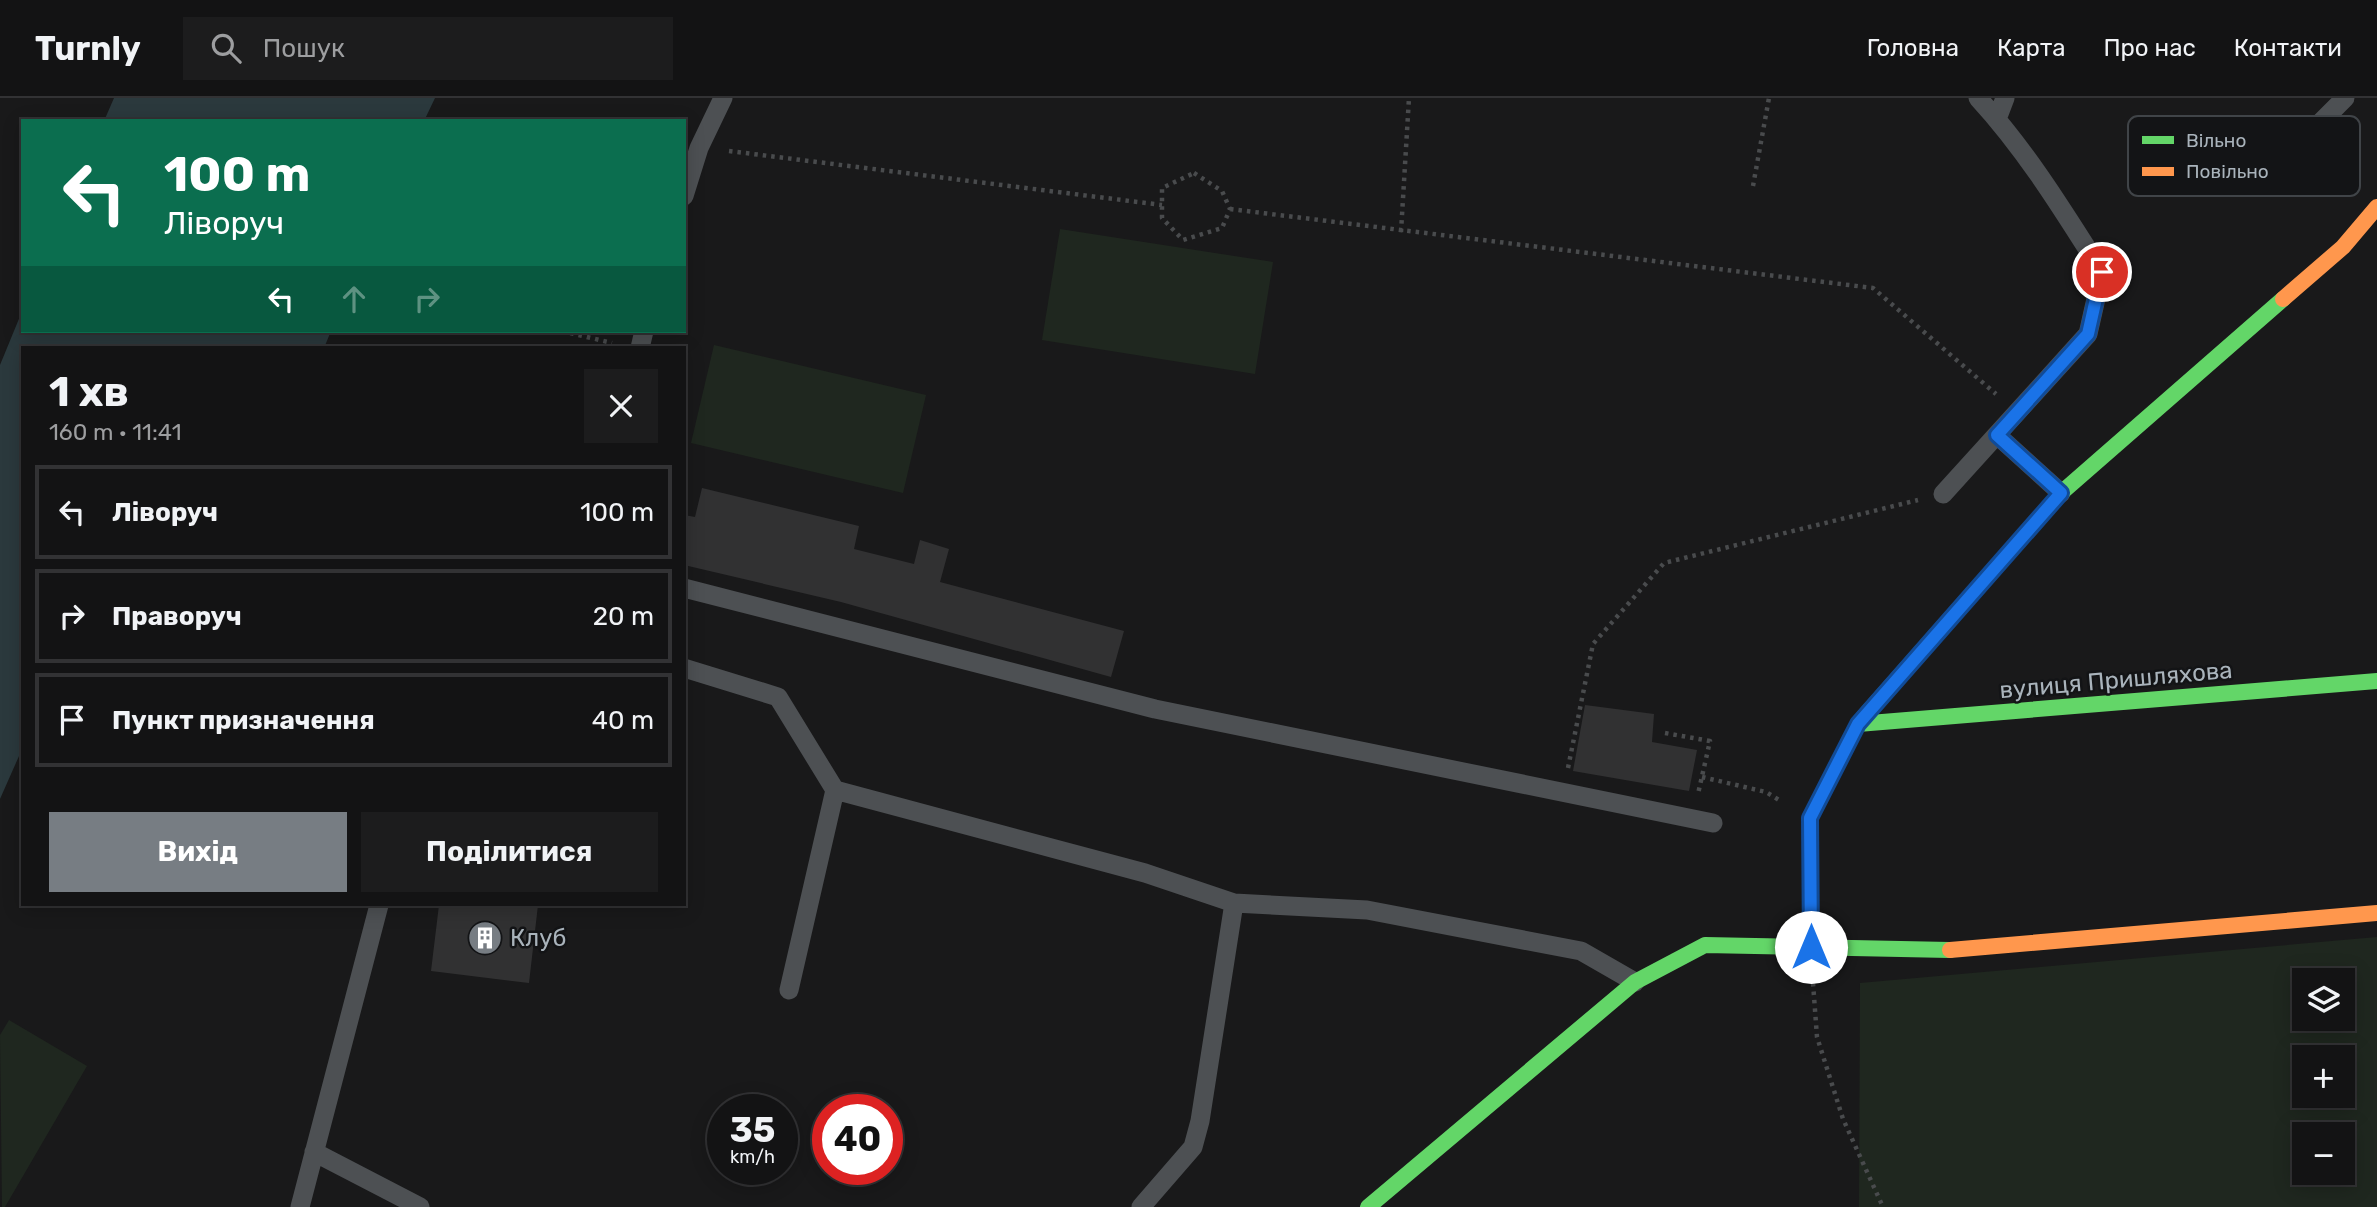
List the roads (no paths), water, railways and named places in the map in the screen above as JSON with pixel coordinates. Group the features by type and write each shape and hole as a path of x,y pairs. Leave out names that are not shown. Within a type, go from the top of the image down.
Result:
{"street":[{"path":"1811,947 1810,818 1858,724 2061,493 2343,247 2377,207"},
{"name":"вулиця Пришляхова","path":"1858,724 2377,681"},
{"path":"1368,1207 1635,982 1706,945 1955,950 2377,913"}],"lane":[{"path":"686,190 699,148 723,98"},
{"path":"1943,494 2088,334 2102,272 2062,208 1997,118 1978,98"},
{"path":"1997,118 2005,98"},
{"path":"2327,116 2345,98"},
{"path":"1997,435 2061,493"},
{"path":"686,588 1155,709 1713,823"},
{"path":"686,669 778,697 835,790 1145,873 1234,903 1367,910 1581,951 1635,982"},
{"path":"789,990 835,790"},
{"path":"1141,1207 1194,1147 1234,903"},
{"path":"300,1207 379,906"},
{"path":"314,1152 420,1207"}],"place":[{"name":"Клуб","path":"485,938"}]}
